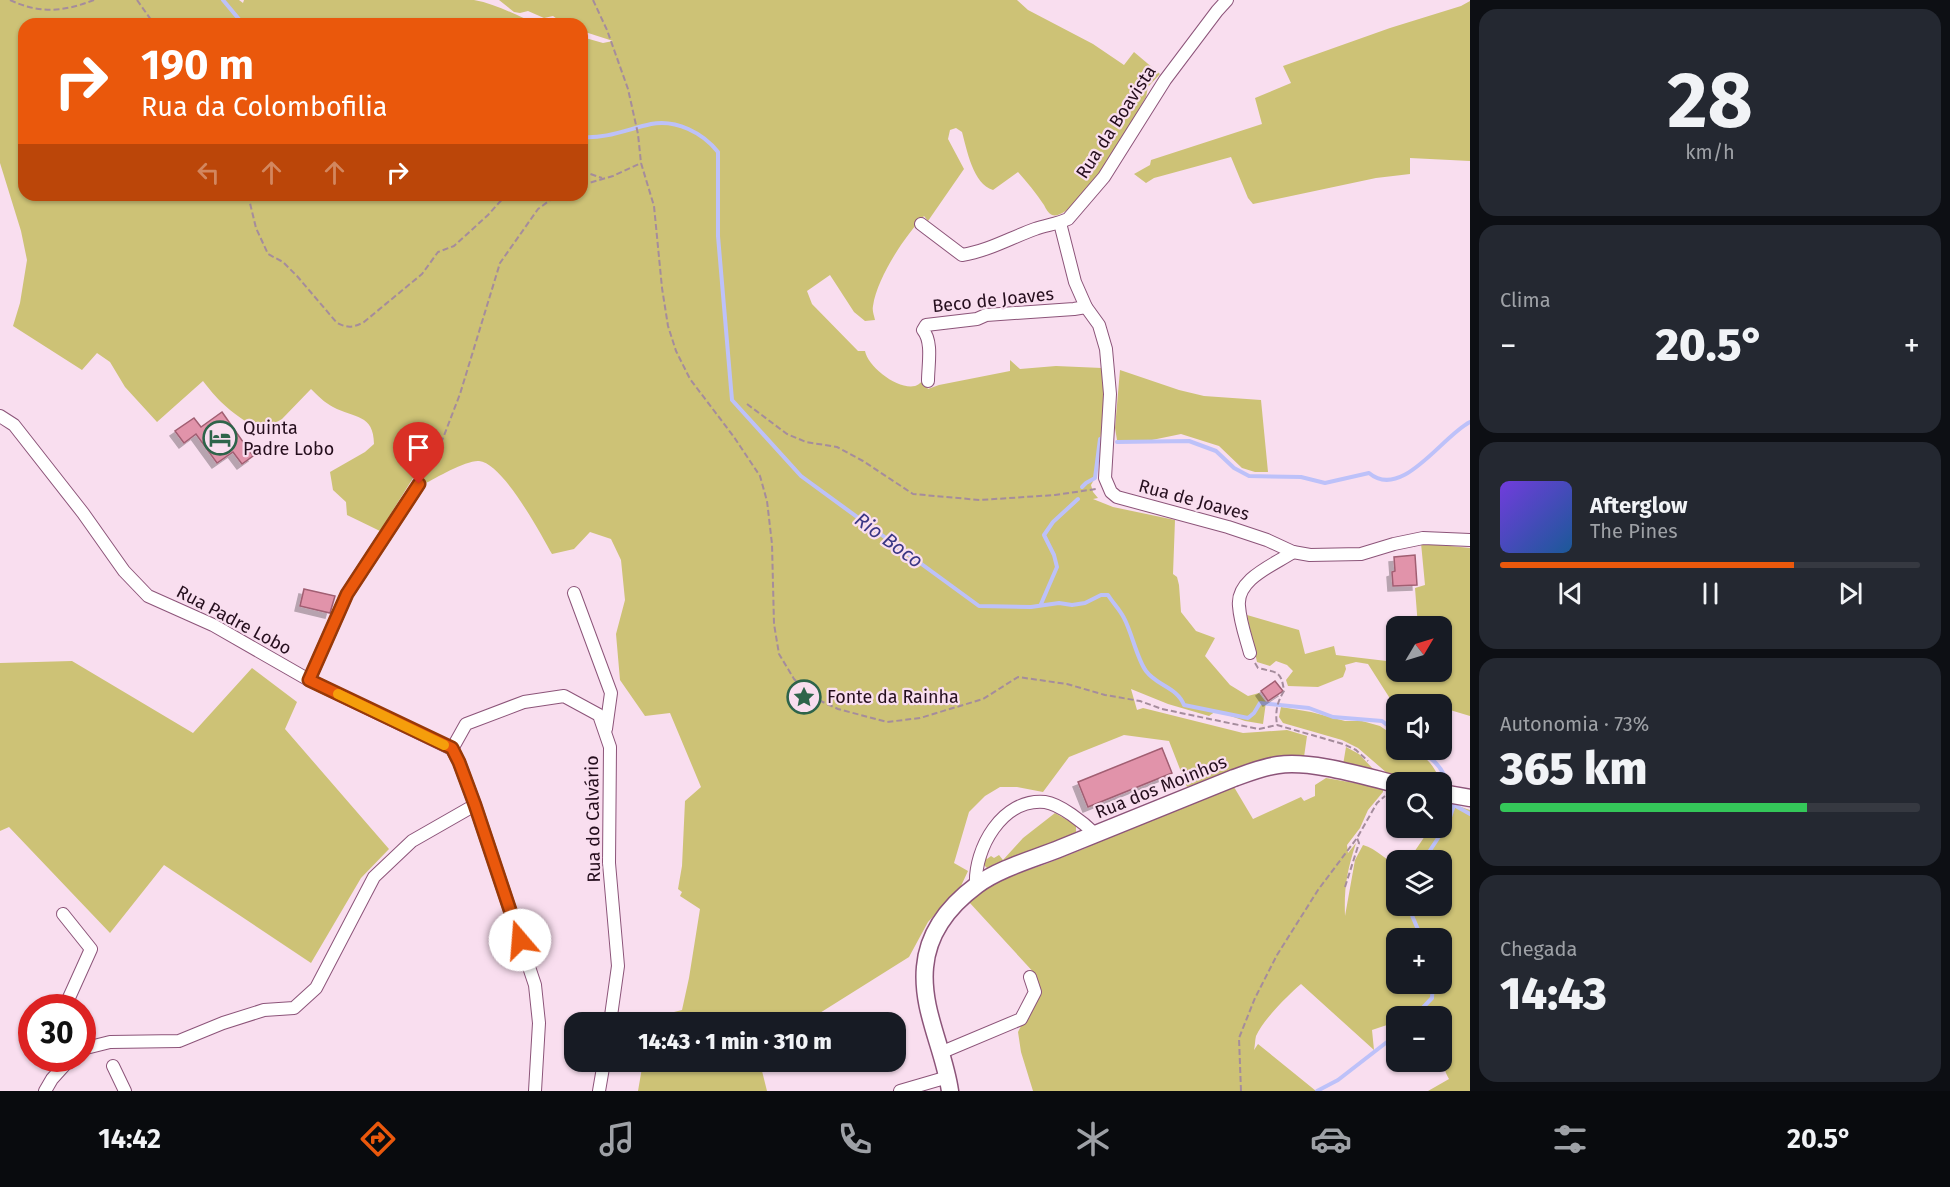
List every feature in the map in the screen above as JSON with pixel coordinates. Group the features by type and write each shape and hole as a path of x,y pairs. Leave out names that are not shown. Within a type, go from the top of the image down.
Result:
{"main road":[{"name":"Rua dos Moinhos","path":"949,1084 927,1006 924,986 925,968 930,943 939,924 954,905 976,885 1240,776 1278,765 1305,764 1386,781"}],"street":[{"name":"Rua da Boavista","path":"921,224 962,255 989,249 1035,229 1068,219 1104,177 1165,80 1227,0"},
{"path":"1060,223 1075,282 1086,307 1099,326 1106,349 1110,394 1105,470 1108,486"},
{"name":"Beco de Joaves","path":"928,381 928,343 927,335 923,330 926,325 977,319 986,315 1086,307"},
{"name":"Rua Padre Lobo","path":"0,416 14,425 83,513 124,571 148,596 213,625 309,680 452,748"},
{"path":"309,680 347,594 419,484"},
{"name":"Rua de Joaves","path":"1108,486 1117,497 1228,526 1293,552 1310,555 1361,554 1423,538 1470,540"},
{"path":"1250,653 1239,606 1240,591 1263,571 1293,552"},
{"path":"574,593 611,693 605,732"},
{"name":"Rua do Calvário","path":"452,748 466,724 524,702 564,696 599,715 610,747 609,863 618,966 612,1012"},
{"path":"452,748 475,805 535,985 539,1023 534,1091"},
{"path":"976,885 975,870 987,838 1000,820 1018,807 1039,802 1050,803 1087,826 1095,834"},
{"path":"96,1046 110,1042 179,1041 222,1023 264,1010 294,1008 316,988 374,877 412,841 475,805"},
{"path":"63,914 90,949 71,994"},
{"path":"940,1053 1021,1019 1035,992 1030,977"},
{"path":"113,1066 125,1091"},
{"path":"45,1091 57,1072"},
{"path":"57,1091 62,1072"},
{"path":"600,1091 603,1072"},
{"path":"900,1091 949,1084"}],"path":[{"path":"10,0 36,10 76,7 94,0"},
{"path":"137,0 150,18"},
{"path":"593,0 607,30 628,89 638,134 641,162 654,206 662,288 668,326 676,351 690,379 760,476 767,501 772,544 774,624 779,654 794,680 812,697 838,709 887,722 920,718 983,699 1018,676 1067,684 1105,695 1140,701 1162,709 1259,729 1277,725 1328,739 1356,750 1386,778"},
{"path":"588,183 641,162"},
{"path":"588,173 603,179"},
{"path":"249,201 256,228 268,254 283,262 337,323 346,327 355,327 364,322 422,274 438,252 454,246 501,201"},
{"path":"419,484 440,446 460,394 500,263 538,209 549,201"},
{"path":"747,404 787,434 806,442 837,447 913,494 972,500 1003,499 1081,492 1108,486"},
{"path":"1250,653 1258,668 1271,669 1279,674 1284,691 1276,709 1277,725"},
{"path":"1241,1091 1239,1038 1276,955 1312,899 1357,838 1377,803 1386,795"},
{"path":"1345,887 1359,843 1357,838"}],"shaded area":[{"path":"0,0 239,0 243,3 244,0 474,0 499,7 524,18 18,18 18,201 588,201 588,39 603,43 613,41 588,33 588,18 556,18 553,16 544,18 528,11 514,12 499,0 1017,0 1028,10 1093,44 1124,65 1134,52 1160,74 1148,87 1146,97 1104,167 1075,203 1062,213 1052,215 1018,172 993,190 986,187 972,166 962,132 956,128 950,130 948,139 964,169 928,221 924,216 892,258 876,295 873,308 875,320 865,321 854,312 830,275 807,291 812,304 858,351 865,351 878,370 900,384 915,386 923,381 928,389 1010,371 1010,360 1020,369 1056,366 1102,368 1105,382 1101,433 1095,478 1091,485 1098,498 1093,499 1113,507 1175,520 1173,574 1177,577 1179,585 1181,612 1196,631 1215,638 1205,656 1230,685 1248,696 1259,693 1266,702 1263,724 1245,721 1216,711 1209,716 1168,704 1131,689 1137,710 1143,708 1243,733 1287,730 1307,736 1304,757 1236,769 1187,787 1169,741 1124,735 1069,757 1043,792 1017,787 1000,787 985,796 969,812 954,863 968,871 961,886 928,922 909,957 821,1012 674,1012 682,1010 700,909 680,896 682,892 678,889 682,866 685,801 701,787 670,713 645,716 620,680 616,634 625,600 621,560 611,539 590,532 574,549 552,554 520,500 499,473 479,461 459,466 424,484 413,478 380,531 347,515 346,502 333,490 330,472 365,452 374,444 371,427 361,418 330,405 311,389 282,419 261,431 229,409 203,381 157,422 125,387 110,362 97,353 82,370 13,326 20,303 27,260 21,231 0,163"},
{"path":"1470,1 1470,161 1410,158 1410,174 1376,178 1253,204 1248,198 1231,157 1154,178 1146,183 1134,174 1150,165 1151,160 1262,124 1255,98 1291,83 1283,66"},
{"path":"1120,370 1204,396 1261,400 1268,472 1255,472 1242,468 1219,446 1181,434 1152,440 1117,440 1115,428"},
{"path":"1421,543 1470,548 1470,716 1452,711 1452,694 1387,694 1368,664 1356,662 1345,665 1343,677 1318,687 1288,686 1286,680 1293,671 1287,665 1276,661 1270,666 1257,662 1247,615 1299,630 1305,654 1334,646 1336,655 1386,661 1386,682 1452,682 1452,616 1417,616 1415,588 1425,585"},
{"path":"72,661 193,733 252,668 297,702 285,729 389,849 361,878 311,963 164,865 110,933 9,827 0,831 0,663"},
{"path":"1281,707 1380,726 1386,730 1386,760 1428,760 1436,772 1386,772 1358,748 1342,740 1283,723 1279,717"},
{"path":"1346,747 1359,754 1375,771 1343,765"},
{"path":"1326,778 1383,788 1383,792 1368,810 1360,828 1347,845 1348,853 1356,843 1347,879 1345,916 1355,860 1363,845 1386,859 1386,916 1452,916 1452,850 1415,850 1424,838 1452,838 1452,804 1470,810 1470,1091 1428,1091 1449,1079 1446,1072 1452,1072 1452,1006 1386,1006 1386,1025 1372,1030 1374,1050 1301,984 1264,1023 1256,1036 1254,1050 1258,1044 1316,1091 1033,1091 1021,1052 1018,1032 1037,994 1037,976 969,902 980,886 1043,865 1086,848 1111,835 1234,787 1253,819 1301,797 1304,801 1315,796 1315,785"},
{"path":"1055,813 1076,825 1076,832 1046,847 988,869 983,864 984,855 987,859 999,855 1003,860 1023,838"},
{"path":"641,1072 762,1072 767,1091 638,1091"}],"building":[{"name":"Quinta Padre Lobo","path":"222,412 253,456 242,464 233,452 217,463 196,434 184,443 175,431 194,418 201,427"},
{"path":"1415,555 1417,585 1393,586 1394,557"},
{"path":"304,589 335,596 330,613 300,606"},
{"path":"1275,681 1283,691 1268,701 1261,691"},
{"path":"1162,748 1172,773 1088,807 1078,782"}],"waterway":[{"name":"Rio Boco","path":"223,0 238,18"},
{"name":"Rio Boco","path":"588,137 608,135 651,124 670,124 697,133 718,152 718,236 732,400 801,476 979,606 1031,607 1059,603 1072,605 1085,603 1101,595 1108,595 1121,612 1146,671 1177,694 1184,705 1248,718 1260,703 1309,708 1333,717 1382,721 1386,724"},
{"path":"1117,442 1189,441 1216,451 1234,468 1249,476 1301,477 1325,483 1369,473 1382,479 1395,479 1408,473 1470,422"},
{"path":"1082,487 1095,478 1100,439"},
{"path":"1041,604 1057,567 1044,535 1053,522 1078,499"},
{"name":"Rio Boco","path":"1432,760 1442,772"},
{"name":"Rio Boco","path":"1453,800 1454,805 1470,814"},
{"path":"1430,850 1448,823 1454,805"},
{"path":"1412,916 1417,928"},
{"path":"1424,1006 1432,998 1432,994"},
{"path":"1317,1091 1338,1080 1386,1043"}],"slow traffic":[{"path":"338,694 444,745"}],"place":[{"name":"Quinta Padre Lobo","path":"220,438"},
{"name":"Fonte da Rainha","path":"804,697"}],"route":[{"path":"419,484 347,594 309,680 452,748 475,805 520,940"}]}
